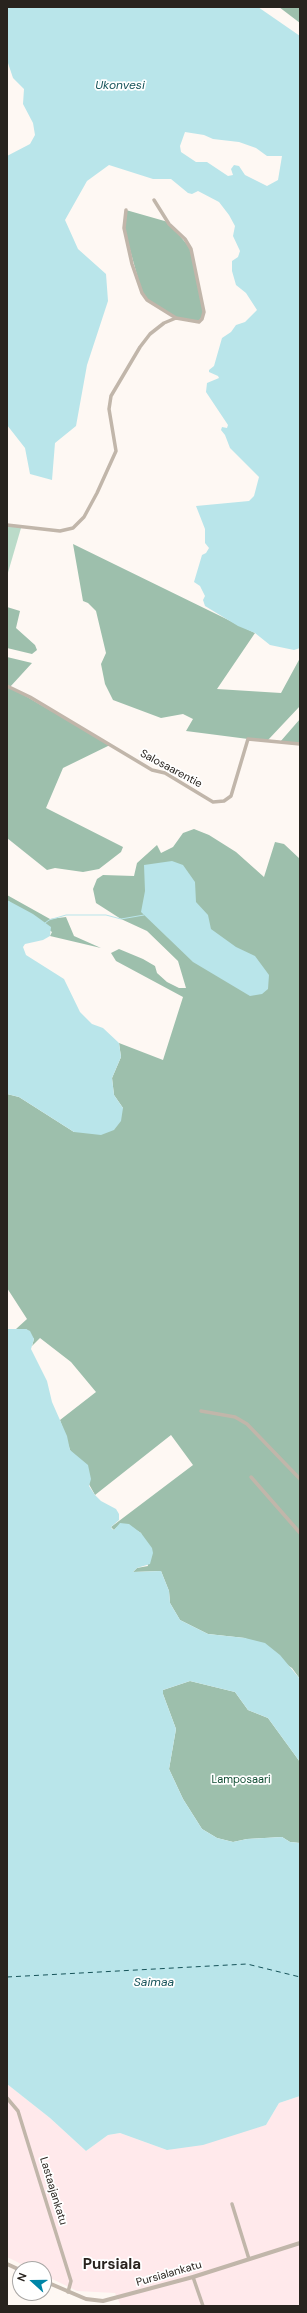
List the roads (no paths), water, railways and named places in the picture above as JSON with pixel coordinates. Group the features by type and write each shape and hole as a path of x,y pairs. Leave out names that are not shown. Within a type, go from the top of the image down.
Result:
{"street":[{"path":"126,210 124,228 132,264 142,293 147,300 176,318 198,322 202,319 204,312 191,249 185,239 165,217 154,200"},
{"path":"7,525 60,531 73,528 84,517 97,493 116,451 109,409 111,396 140,347 150,334 164,323 176,318"},
{"name":"Salosaarentie","path":"7,686 30,697 152,770 165,773 213,802 224,801 231,796 248,739 300,744"},
{"path":"201,1411 235,1417 247,1424 300,1479"},
{"path":"251,1477 300,1533"},
{"name":"Lastaajankatu","path":"7,2098 18,2111 40,2179 72,2281 68,2292"},
{"path":"232,2204 249,2259"},
{"name":"Pursialankatu","path":"52,2285 86,2299 104,2301 193,2277 300,2243"},
{"path":"193,2277 203,2306"}],"water":[{"name":"Ukonvesi","path":"7,7 258,7 300,36 300,648 294,650 270,645 255,633 238,626 205,606 203,600 205,596 200,586 194,582 202,555 206,553 209,548 205,543 205,529 196,506 249,501 254,496 259,477 230,448 225,435 221,430 222,427 227,428 228,425 206,392 207,383 219,378 218,376 209,372 209,370 214,366 222,338 231,332 236,325 245,322 257,310 246,293 236,285 232,271 232,261 238,257 240,251 233,236 235,226 219,202 198,191 192,194 188,193 171,179 153,179 109,165 87,181 65,220 78,249 106,274 108,301 87,365 76,426 55,443 52,480 30,474 25,448 7,425 7,156 30,144 35,135 33,123 23,104 24,89 13,78 7,60","holes":["185,132 204,135 213,139 239,142 256,148 267,156 282,156 278,180 267,186 245,175 239,166 234,165 231,169 233,175 228,176 207,162 196,162 181,152 180,146"]},
{"path":"172,861 183,865 195,882 196,902 208,915 211,929 236,947 255,956 269,975 268,989 262,994 250,996 193,962 141,912 145,891 144,865"},
{"path":"7,900 33,914 51,927 50,936 43,940 25,944 23,947 26,955 64,979 80,1012 92,1024 103,1028 119,1043 121,1057 112,1078 114,1095 123,1108 121,1121 114,1130 101,1135 74,1132 19,1097 7,1094"},
{"name":"Saimaa","path":"7,1329 26,1329 30,1331 34,1339 31,1349 47,1381 52,1402 67,1436 70,1450 88,1465 91,1479 89,1486 95,1495 101,1501 116,1509 119,1514 119,1520 111,1527 112,1529 114,1530 120,1523 129,1524 141,1533 152,1548 153,1553 150,1564 137,1568 133,1572 161,1571 169,1591 170,1603 180,1620 208,1634 245,1638 265,1643 280,1655 300,1679 300,1762 268,1718 248,1710 235,1692 190,1681 163,1690 163,1694 176,1729 169,1769 183,1799 202,1829 217,1838 233,1842 247,1839 282,1837 290,1842 300,1843 300,2096 279,2103 266,2125 203,2145 167,2150 120,2133 108,2135 86,2151 50,2118 7,2084"}],"waterway":[{"path":"45,923 49,920 66,915 106,915 121,919 144,915"}],"district":[{"name":"Pursiala","path":"112,2265"}],"park label":[{"name":"Lamposaari","path":"241,1780"}]}
